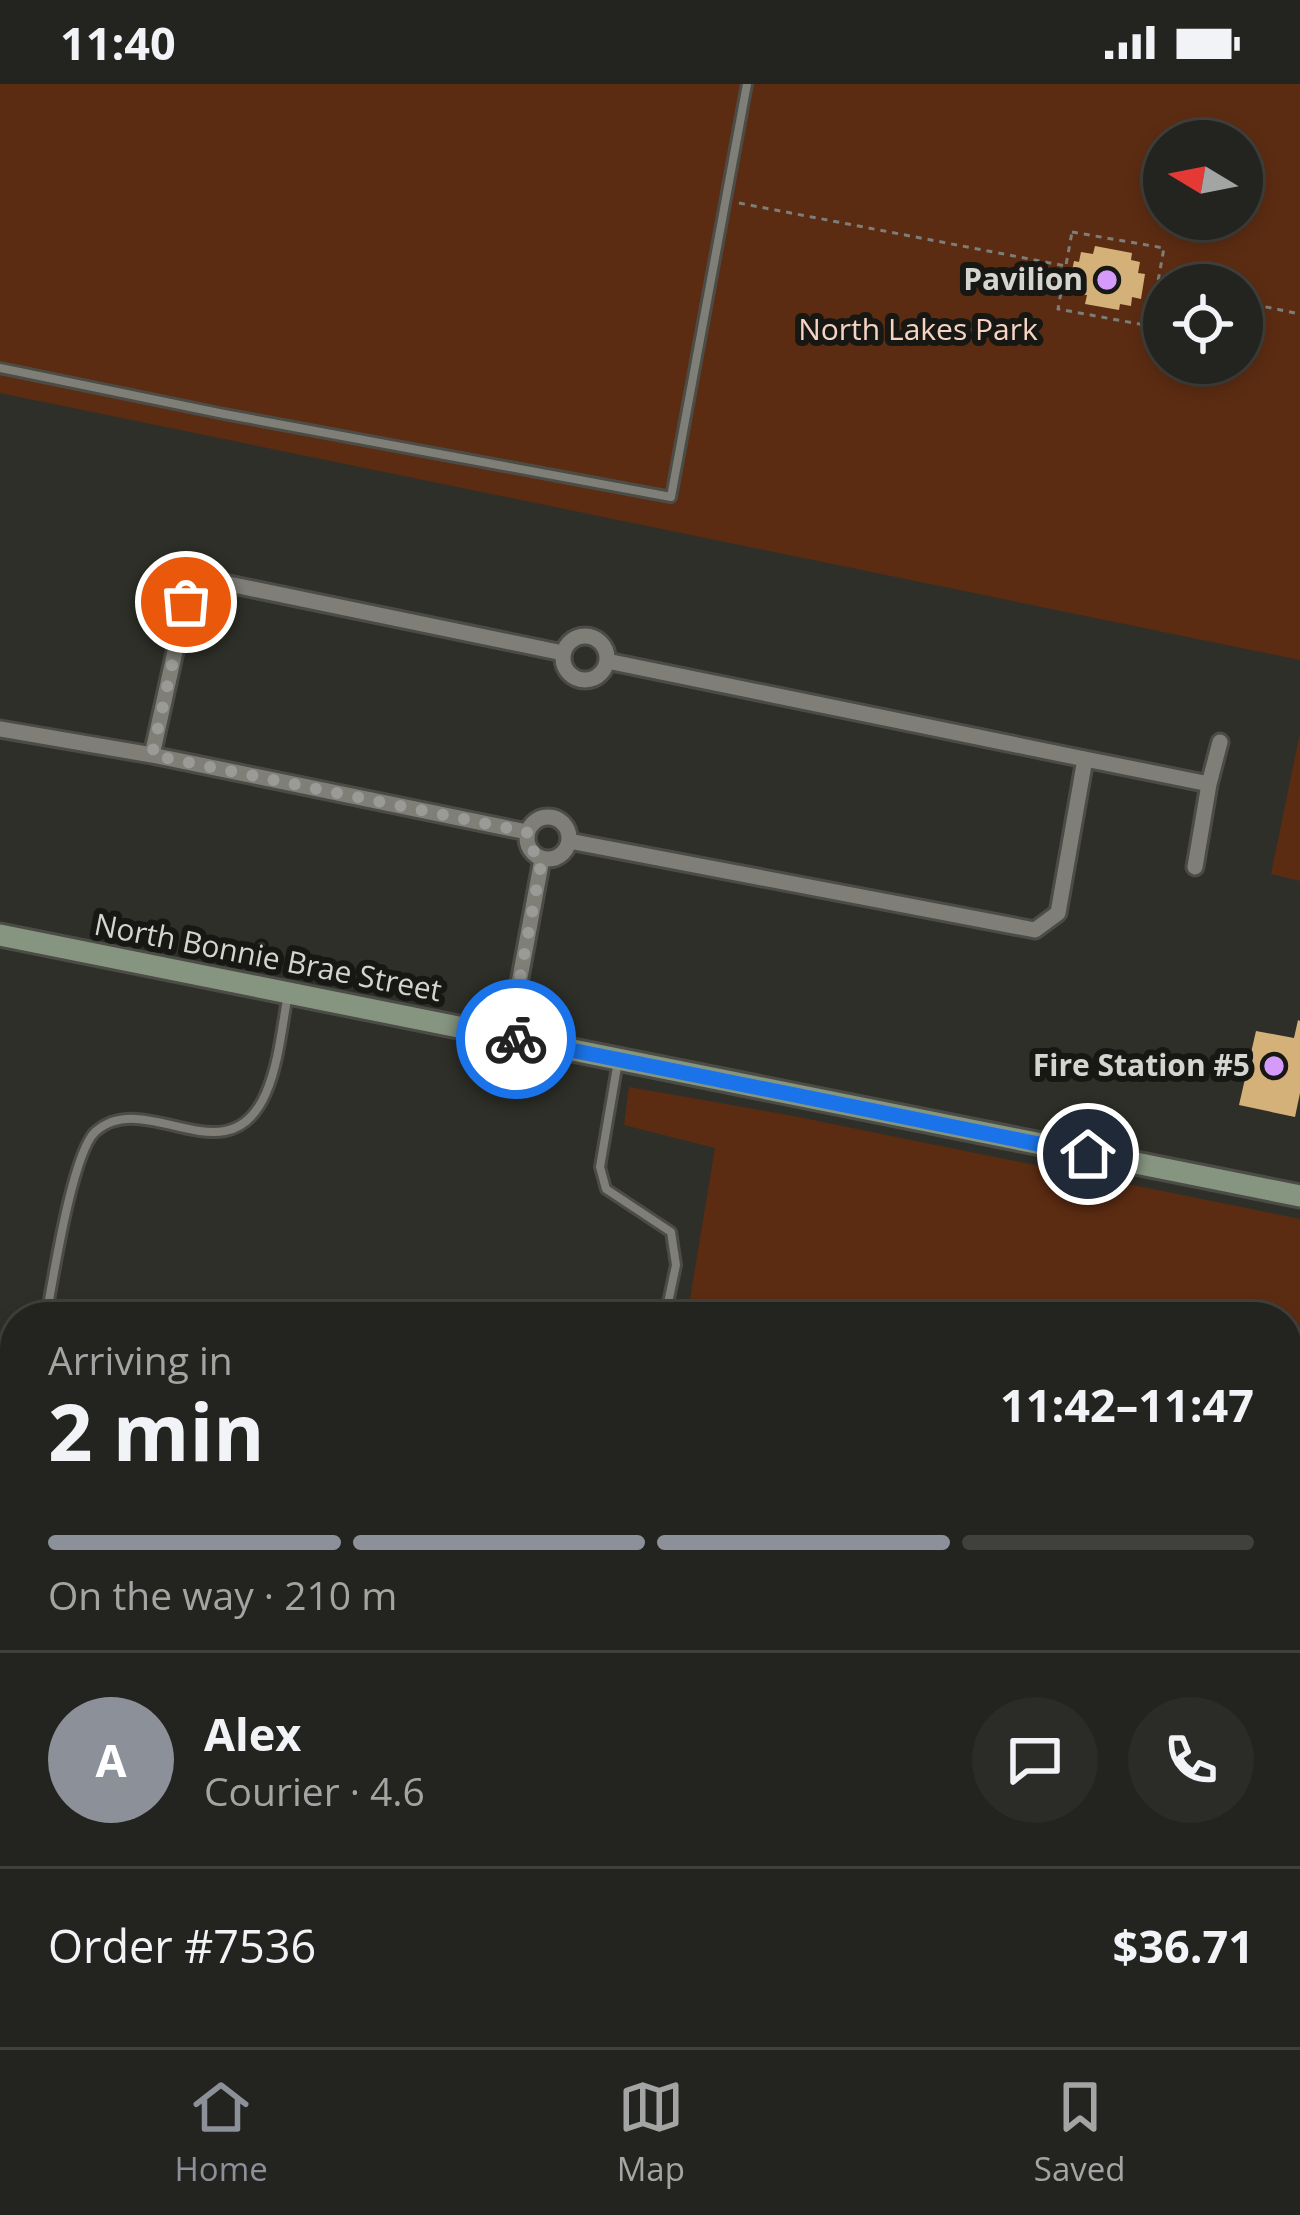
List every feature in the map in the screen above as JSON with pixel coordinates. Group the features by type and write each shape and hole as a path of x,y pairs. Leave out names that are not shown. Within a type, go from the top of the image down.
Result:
{"main road":[{"name":"North Bonnie Brae Street","path":"0,935 1300,1196"}],"street":[{"path":"152,755 186,602 224,583 563,653"},
{"path":"593,637 604,646 607,661 600,674 581,680 568,673 563,653 571,640 593,637"},
{"path":"607,661 1209,784"},
{"path":"0,729 152,755 527,832"},
{"path":"1195,868 1220,742"},
{"path":"569,841 1035,929 1058,913 1085,759"},
{"path":"555,818 566,827 569,841 562,854 542,859 527,845 527,832 535,820 555,818"},
{"path":"509,1037 542,859"}],"lane":[{"path":"0,368 671,497 747,84"},
{"path":"49,1302 75,1177 83,1150 96,1132 115,1121 135,1119 210,1134 231,1130 252,1115 266,1092 288,993"},
{"path":"618,1059 600,1167 606,1189 671,1232 676,1265 668,1302"}],"path":[{"path":"725,200 1066,266"},
{"path":"1143,325 1058,309 1072,232 1164,248 1163,264"},
{"path":"1263,306 1300,314"}],"green space":[{"name":"North Lakes Park","path":"0,84 1300,84 1300,660 0,393"},
{"path":"1300,733 1300,881 1271,874"},
{"path":"629,1087 1300,1219 1300,1302 689,1302 715,1148 624,1125"}],"building":[{"name":"Pavilion","path":"1095,246 1132,253 1131,260 1140,262 1138,273 1143,274 1141,299 1132,297 1131,306 1120,304 1119,310 1085,304 1087,295 1069,286 1074,261 1079,262 1081,252 1093,254"},
{"name":"Fire Station #5","path":"1298,1020 1300,1093 1295,1117 1239,1105 1256,1031 1294,1038"}],"way so far":[{"path":"186,602 152,755 527,832 527,845 542,859 509,1037 516,1039"}],"place":[{"name":"Pavilion","path":"1107,280"},
{"name":"Fire Station #5","path":"1274,1066"}],"route":[{"path":"516,1039 1088,1154"}]}
